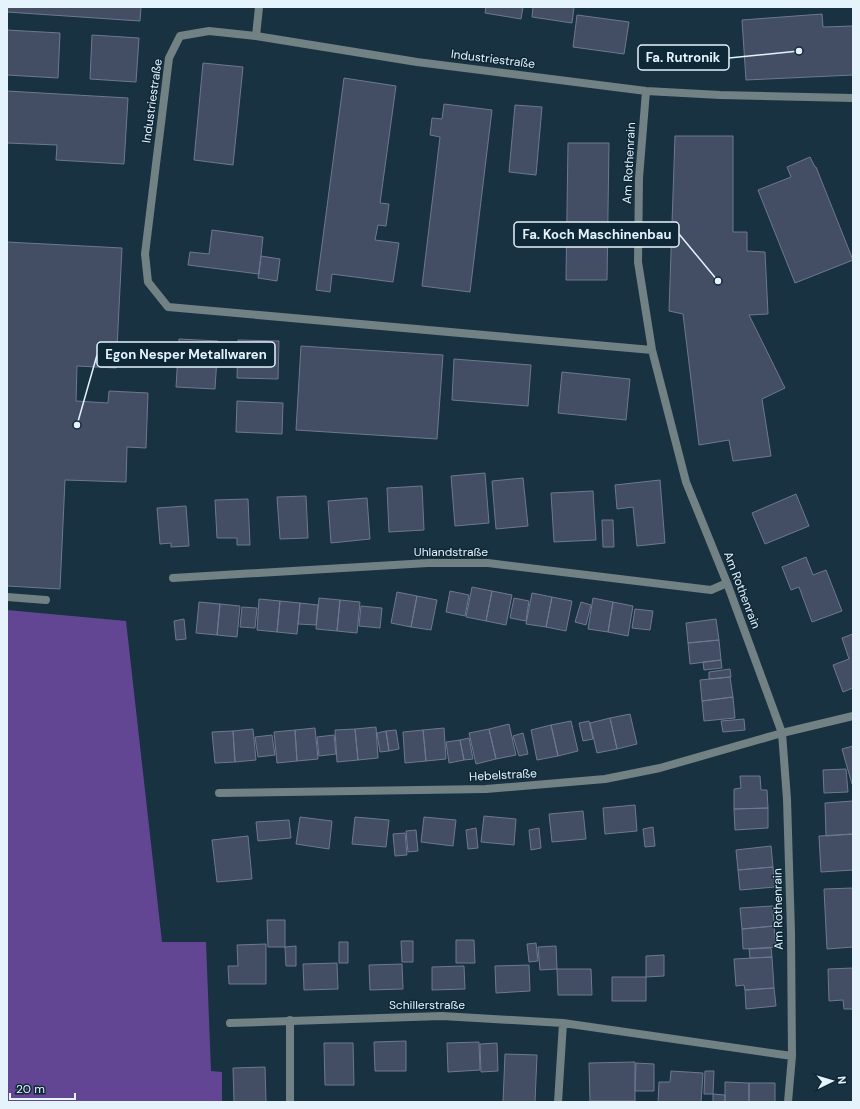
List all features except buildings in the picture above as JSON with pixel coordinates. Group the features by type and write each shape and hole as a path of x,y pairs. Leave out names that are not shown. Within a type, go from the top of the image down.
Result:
{"street":[{"path":"256,36 259,7"},
{"name":"Industriestraße","path":"652,350 168,307 148,282 145,254 169,58 180,36 209,31 256,36 417,62 646,91 720,95 853,98"},
{"name":"Am Rothenrain","path":"646,91 639,178 638,262 652,350 686,482 726,583 782,733 788,814 792,1056 788,1102"},
{"name":"Uhlandstraße","path":"173,578 428,564 488,563 711,590 726,583"},
{"path":"7,596 46,600"},
{"name":"Hebelstraße","path":"220,793 486,789 605,779 660,768 782,733 853,716"},
{"name":"Schillerstraße","path":"230,1023 442,1016 563,1023 792,1056"},
{"path":"290,1020 290,1102"},
{"path":"558,1102 563,1023"}],"shaded area":[{"path":"7,610 126,621 162,942 206,942 211,1071 222,1072 222,1102 7,1102"}],"place":[{"name":"Fa. Rutronik","path":"799,51"},
{"name":"Fa. Koch Maschinenbau","path":"718,281"},
{"name":"Egon Nesper Metallwaren","path":"77,425"}]}
